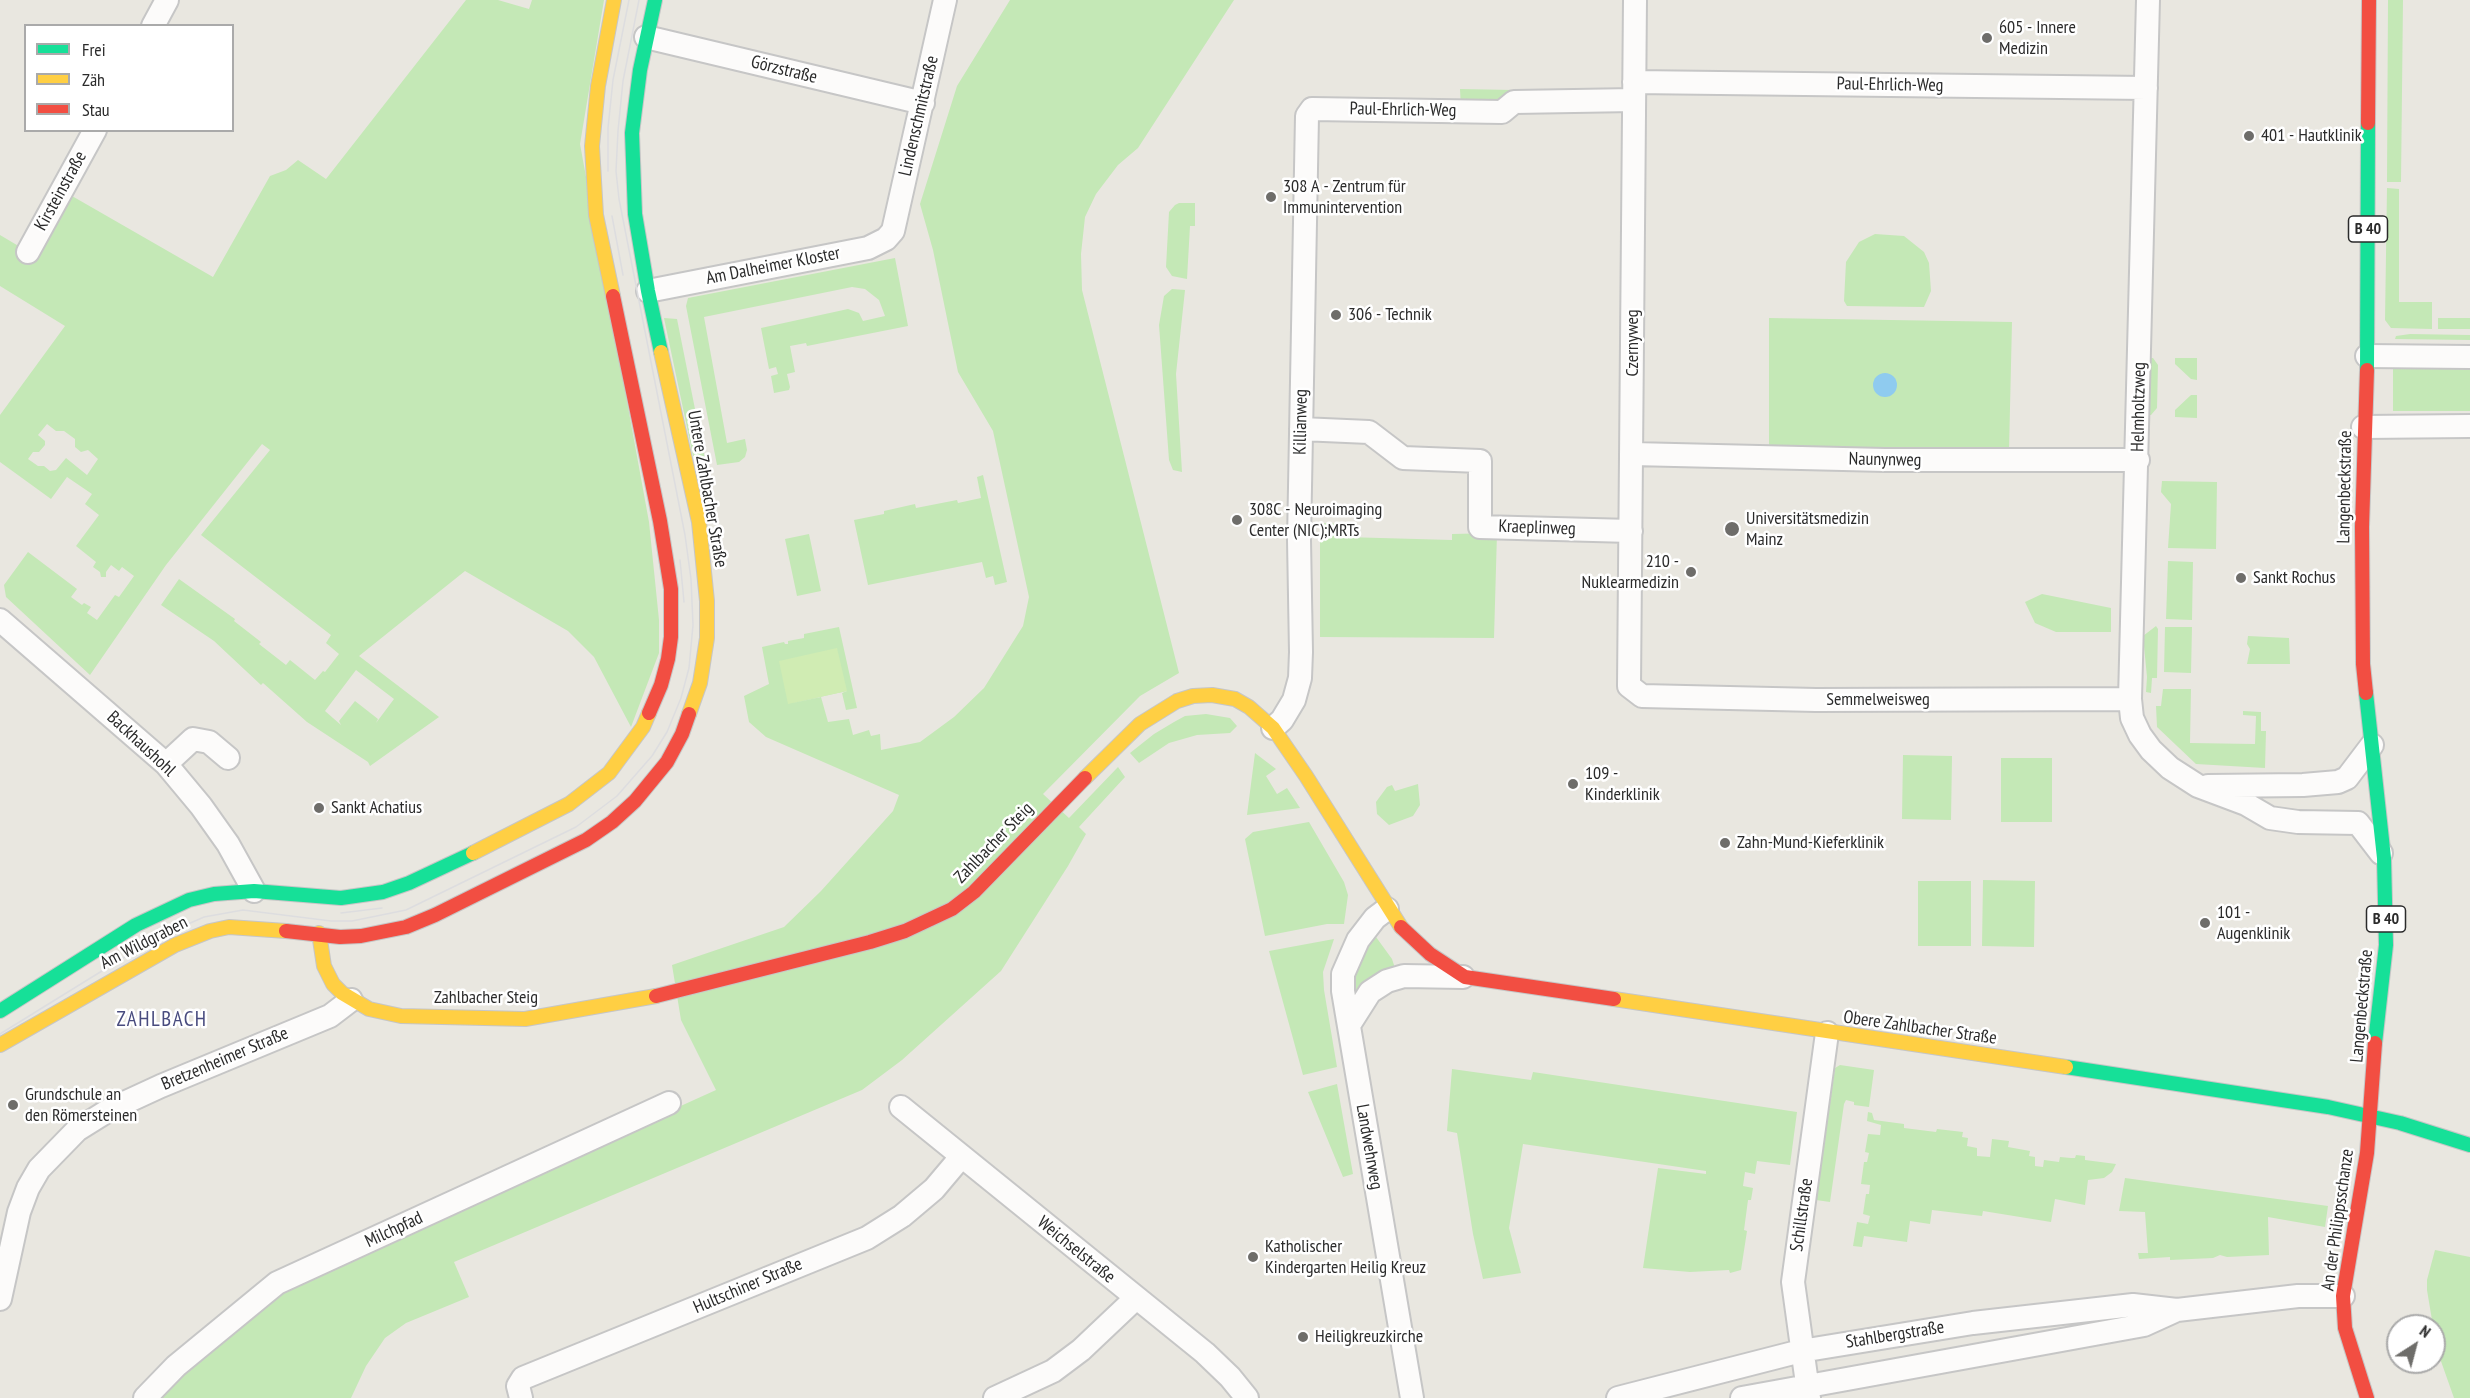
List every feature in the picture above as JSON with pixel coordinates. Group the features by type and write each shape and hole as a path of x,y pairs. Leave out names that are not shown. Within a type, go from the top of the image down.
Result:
{"street":[{"path":"154,24 167,0"},
{"path":"297,896 341,898 375,893 409,883 521,830 569,804 609,773 636,739 653,709 670,649 671,589 660,521 602,254 593,179 592,146 598,86 614,0"},
{"name":"Untere Zahlbacher Straße","path":"340,937 361,936 406,927 435,915 586,840 612,822 635,801 667,762 682,734 700,683 707,638 707,601 699,522 648,291 636,224 632,171 635,99 655,0"},
{"name":"Lindenschmitstraße","path":"893,231 945,0"},
{"name":"Czernyweg","path":"1629,686 1633,454 1635,0"},
{"name":"Helmholtzweg","path":"2148,0 2138,460 2130,699 2132,718 2140,735 2170,768 2198,786 2246,804 2270,818 2290,822 2358,823 2372,838 2385,858"},
{"name":"Langenbeckstraße","path":"2369,0 2367,356 2363,427 2363,664 2385,858 2386,945 2369,1115"},
{"name":"Görzstraße","path":"646,37 923,104"},
{"name":"Paul-Ehrlich-Weg","path":"1312,109 1502,112 1514,102 1634,91 2146,88"},
{"name":"Killianweg","path":"1273,728 1282,720 1294,700 1300,678 1300,429 1307,116 1312,109"},
{"name":"Kirsteinstraße","path":"27,252 94,132"},
{"name":"Am Dalheimer Kloster","path":"648,291 867,248 886,239 893,231"},
{"path":"2367,356 2470,357"},
{"path":"2363,427 2470,426"},
{"name":"Kraeplinweg","path":"1300,429 1369,432 1403,458 1480,461 1480,527 1631,531"},
{"name":"Naunynweg","path":"1633,454 1895,460 2138,460"},
{"name":"Backhaushohl","path":"0,621 166,764 201,806 228,844 256,902"},
{"name":"Semmelweisweg","path":"1629,686 1642,696 1816,700 2130,699"},
{"name":"Zahlbacher Steig","path":"319,933 320,954 328,976 336,988 348,989 369,1009 401,1016 525,1019 587,1010 678,992 870,942 923,924 952,909 974,892 1140,724 1170,704 1193,696 1212,695 1235,699 1249,707 1273,728 1316,792 1388,909"},
{"path":"166,764 193,739 208,742 228,758"},
{"path":"2198,786 2303,785 2338,782 2347,778 2372,745"},
{"path":"342,913 375,893"},
{"name":"Am Wildgraben","path":"0,1011 136,925 189,900 214,894 256,902 297,896"},
{"path":"297,896 317,910"},
{"path":"250,926 256,902"},
{"name":"Obere Zahlbacher Straße","path":"1388,909 1410,937 1430,954 1465,977 2328,1107 2424,1129 2470,1145"},
{"name":"Landwehrweg","path":"1388,909 1376,918 1358,940 1347,961 1343,974 1342,991 1412,1398"},
{"name":"Am Wildgraben","path":"0,1045 175,945 217,929 250,926 319,933 331,921 340,937"},
{"path":"340,937 342,954"},
{"path":"1348,1025 1370,992 1387,981 1404,976 1465,977"},
{"name":"Bretzenheimer Straße","path":"0,1299 19,1212 28,1188 39,1169 77,1130 109,1110 161,1086 330,1016 348,989"},
{"name":"Schillstraße","path":"1808,1392 1792,1282 1827,1033"},
{"name":"Milchpfad","path":"145,1398 176,1366 277,1283 669,1103"},
{"name":"Weichselstraße","path":"901,1107 1205,1353 1230,1377 1247,1398"},
{"name":"An der Philippsschanze","path":"2367,1398 2345,1328 2343,1296 2367,1153 2369,1115"},
{"name":"Hultschiner Straße","path":"519,1392 522,1378 867,1238 902,1216 934,1190 961,1157"},
{"name":"Stahlbergstraße","path":"1618,1398 1801,1351 1973,1323 2133,1305 2177,1310 2298,1296 2343,1296"},
{"path":"995,1398 1053,1371 1081,1350 1136,1298"},
{"name":"Stahlbergstraße","path":"1742,1398 1808,1392 2144,1325 2177,1310"}],"green space":[{"path":"466,0 498,0 529,9 532,0 604,0 580,144 649,522 659,620 659,653 631,727 594,657 568,631 465,571 359,656 439,717 370,766 368,762 307,722 263,683 261,685 214,641 161,605 179,579 235,619 234,621 261,642 259,644 286,665 290,660 315,680 323,671 325,672 339,654 326,643 331,635 201,535 270,450 262,444 166,565 90,675 6,597 4,585 28,552 77,589 71,597 82,605 84,603 91,607 87,613 97,620 115,595 119,597 134,576 122,567 119,571 111,565 106,572 106,577 101,577 100,572 93,567 96,562 76,546 99,515 85,504 92,494 67,477 51,499 0,462 0,415 65,326 0,286 0,235 37,257 72,196 213,277 270,176 286,170 298,160 326,179","holes":["47,424 56,431 64,431 75,439 75,447 81,452 88,450 98,459 87,475 66,458 56,470 50,471 28,459 33,452 39,452 45,445 45,441 38,435","356,670 394,699 376,723 378,719 355,701 339,721 341,725 325,711"]},
{"path":"1010,0 1234,0 1138,148 1118,165 1096,194 1085,217 1081,254 1082,290 1179,673 1140,696 1043,794 1069,818 1118,767 1125,777 1079,827 1086,834 1001,971 902,1060 862,1090 454,1262 469,1297 406,1323 385,1338 366,1366 351,1398 153,1398 281,1287 716,1090 681,1020 672,965 784,927 821,891 893,811 899,795 766,737 749,722 744,696 769,684 762,647 784,642 788,644 788,641 804,638 804,634 839,627 857,708 846,710 842,693 847,691 788,704 821,697 828,722 849,719 853,735 869,730 871,736 880,734 881,750 920,742 954,717 984,688 1023,626 1029,597 993,431 958,372 933,250 920,204 957,86"},
{"path":"2388,0 2403,0 2401,182 2387,182"},
{"path":"1460,89 1514,90 1505,94 1497,103 1461,108"},
{"path":"2387,188 2399,189 2399,302 2432,302 2432,329 2391,328 2385,320"},
{"path":"1179,203 1195,203 1195,226 1190,226 1187,279 1172,276 1166,267 1169,212"},
{"path":"1875,234 1904,236 1924,252 1929,263 1931,291 1924,307 1847,306 1844,301 1846,262 1859,242"},
{"path":"895,258 908,326 807,346 806,343 790,346 795,372 787,374 789,390 774,393 771,376 778,374 776,367 769,369 761,328 848,309 859,313 863,321 885,316 879,300 865,289 852,287 704,317 727,443 745,439 747,450 745,457 739,462 717,465 686,306 688,298"},
{"path":"1172,289 1185,290 1176,374 1182,472 1173,470 1169,460 1159,325 1164,296"},
{"path":"664,318 677,319 705,459 693,456"},
{"path":"1769,318 2012,322 2009,451 1769,448"},
{"path":"2438,318 2470,318 2470,329 2438,329"},
{"path":"2410,334 2470,335 2470,340 2395,339 2396,336"},
{"path":"2149,358 2153,358 2158,365 2157,408 2151,415 2148,415"},
{"path":"2175,358 2197,358 2197,380 2191,379 2175,364"},
{"path":"2393,368 2470,369 2470,411 2393,411"},
{"path":"2191,395 2197,395 2197,418 2175,417 2175,410"},
{"path":"983,475 1007,582 995,585 993,576 986,578 982,562 868,585 854,520 884,514 884,511 915,504 916,508 981,498 977,477"},
{"path":"2162,481 2217,482 2216,549 2168,548 2171,504 2161,492"},
{"path":"1320,523 1344,524 1345,537 1452,540 1452,534 1497,533 1494,638 1320,637"},
{"path":"809,534 821,591 797,596 785,539"},
{"path":"2168,561 2193,562 2192,620 2166,619"},
{"path":"2042,594 2111,608 2111,632 2056,632 2035,623 2025,602"},
{"path":"2156,626 2158,629 2157,678 2152,678 2151,693 2146,692 2147,677 2143,636"},
{"path":"2165,627 2192,627 2191,673 2164,672"},
{"path":"2248,636 2289,638 2290,664 2247,664 2250,649 2247,644"},
{"path":"837,648 847,691 788,704 779,661"},
{"path":"2163,689 2191,689 2190,743 2255,744 2256,716 2243,715 2243,711 2261,712 2261,731 2266,731 2265,768 2196,764 2157,727 2156,706 2161,706"},
{"path":"1206,714 1230,718 1237,726 1230,733 1197,735 1169,743 1139,763 1130,753 1154,734 1185,716"},
{"path":"1255,753 1276,769 1266,776 1277,794 1287,788 1300,808 1247,815"},
{"path":"1903,755 1952,756 1951,820 1902,819"},
{"path":"2001,758 2052,758 2052,822 2001,822"},
{"path":"1418,784 1420,805 1413,816 1389,825 1377,814 1376,802 1387,787 1392,785 1395,791"},
{"path":"1309,822 1344,882 1348,895 1344,924 1327,924 1265,936 1245,839 1253,832"},
{"path":"1983,880 2035,881 2034,947 1982,946"},
{"path":"1918,881 1971,881 1971,946 1918,946"},
{"path":"1376,937 1392,959 1395,968 1355,994 1354,977 1367,946"},
{"path":"1334,939 1323,972 1337,1067 1303,1075 1269,951"},
{"path":"1840,1065 1874,1070 1869,1107 1854,1105 1854,1102 1846,1100 1844,1104 1830,1202 1816,1200 1835,1068"},
{"path":"1452,1069 1531,1080 1533,1072 1797,1112 1790,1165 1757,1161 1755,1174 1745,1172 1743,1186 1753,1188 1751,1200 1748,1200 1744,1230 1747,1231 1741,1270 1730,1273 1729,1270 1690,1272 1643,1268 1658,1168 1706,1174 1706,1171 1523,1144 1509,1228 1521,1273 1483,1279 1473,1234 1457,1133 1447,1131"},
{"path":"1337,1084 1353,1174 1343,1177 1308,1092"},
{"path":"1868,1112 1872,1113 1874,1120 1904,1124 1904,1128 1936,1132 1937,1129 1963,1132 1962,1137 1968,1138 1967,1146 1977,1148 1977,1156 1990,1157 1992,1139 2009,1141 2008,1147 2030,1151 2029,1156 2035,1157 2035,1166 2043,1167 2044,1160 2059,1162 2060,1157 2075,1158 2076,1155 2085,1156 2085,1160 2116,1164 2112,1172 2104,1178 2088,1180 2085,1205 2055,1199 2051,1222 1983,1211 1982,1216 1932,1210 1930,1224 1910,1221 1907,1242 1864,1236 1862,1247 1853,1246 1857,1222 1868,1224 1870,1216 1863,1214 1870,1185 1861,1184 1864,1162 1867,1162 1869,1153 1865,1152 1868,1134 1880,1135 1881,1125 1867,1121"},
{"path":"2125,1178 2328,1206 2325,1227 2268,1217 2269,1255 2227,1257 2220,1255 2213,1258 2170,1260 2170,1257 2139,1259 2138,1253 2148,1253 2145,1212 2119,1211"},
{"path":"2435,1250 2470,1257 2470,1398 2454,1398 2446,1374 2446,1314 2431,1314 2427,1280"}],"water":[{"path":"1885,373 1894,376 1897,385 1894,394 1885,397 1876,394 1873,385 1876,376"}],"tram line":[{"path":"608,171 608,128 613,80 629,0"},
{"path":"0,1034 152,940 204,917 243,910 331,921 352,921 406,910 576,827 617,796 652,756 667,732 681,698 689,668 693,625 691,579 685,535 619,199 616,171 623,81 639,0"},
{"path":"612,216 623,275"},
{"path":"680,560 684,602"},
{"path":"341,913 382,908"}],"traffic: fast":[{"path":"655,0 640,70 632,133 635,214 661,352"},
{"path":"2367,370 2368,123"},
{"path":"2366,693 2384,858 2386,945 2375,1043"},
{"path":"0,1011 136,925 189,900 214,894 254,891 341,898 383,892 409,883 473,853"},
{"path":"2066,1067 2328,1107 2400,1123 2470,1145"}],"traffic: slow":[{"path":"613,296 596,215 592,146 598,86 614,0"},
{"path":"661,352 699,522 707,601 707,638 700,683 689,714"},
{"path":"1085,778 1140,724 1177,701 1193,696 1212,695 1235,699 1249,707 1273,728 1401,927"},
{"path":"473,853 569,804 609,773 643,727 649,713"},
{"path":"0,1045 175,945 210,931 229,927 286,931"},
{"path":"319,933 324,966 333,984 342,993 369,1009 401,1016 525,1019 656,996"},
{"path":"1614,999 2066,1067"}],"traffic: jam":[{"path":"2368,123 2369,0"},
{"path":"613,296 660,521 671,589 671,637 668,659 661,685 649,713"},
{"path":"2366,693 2363,664 2362,527 2367,370"},
{"path":"286,931 340,937 361,936 406,927 435,915 586,840 612,822 635,801 667,762 682,734 689,714"},
{"path":"656,996 870,942 905,931 952,909 974,892 1085,778"},
{"path":"1401,927 1430,954 1465,977 1614,999"},
{"path":"2367,1398 2345,1328 2343,1296 2367,1153 2375,1043"}],"place":[{"name":"605 - Innere Medizin","path":"1987,38"},
{"name":"401 - Hautklinik","path":"2249,136"},
{"name":"308 A - Zentrum für Immunintervention","path":"1271,197"},
{"name":"306 - Technik","path":"1336,315"},
{"name":"308C - Neuroimaging Center (NIC);MRTs","path":"1237,520"},
{"name":"Universitätsmedizin Mainz","path":"1732,529"},
{"name":"210 - Nuklearmedizin","path":"1691,572"},
{"name":"Sankt Rochus","path":"2241,578"},
{"name":"109 - Kinderklinik","path":"1573,784"},
{"name":"Sankt Achatius","path":"319,808"},
{"name":"Zahn-Mund-Kieferklinik","path":"1725,843"},
{"name":"101 - Augenklinik","path":"2205,923"},
{"name":"Grundschule an den Römersteinen","path":"13,1105"},
{"name":"Katholischer Kindergarten Heilig Kreuz","path":"1253,1257"},
{"name":"Heiligkreuzkirche","path":"1303,1337"}],"district":[{"name":"ZAHLBACH","path":"162,1020"}]}
